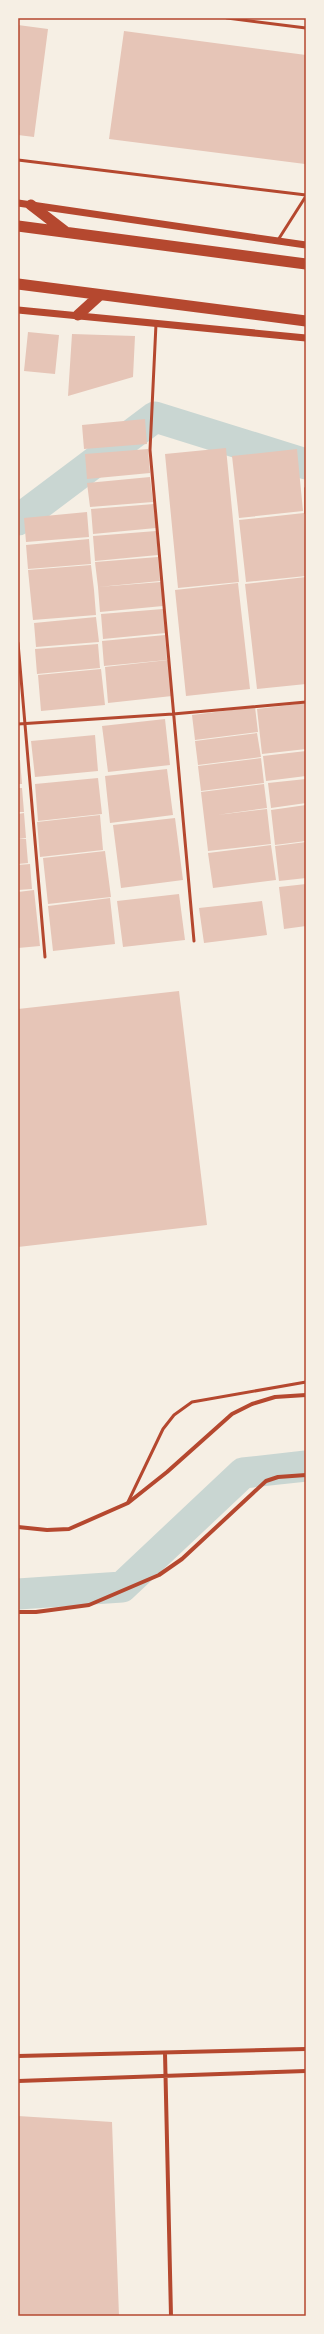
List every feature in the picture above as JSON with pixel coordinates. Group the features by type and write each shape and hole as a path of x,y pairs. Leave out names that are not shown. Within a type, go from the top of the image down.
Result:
{"highway":[{"path":"32,205 66,232"},
{"path":"18,226 306,264"},
{"path":"18,284 306,321"},
{"path":"78,315 100,295"}],"street":[{"path":"18,203 306,245"},
{"path":"18,310 306,338"},
{"path":"18,1527 47,1530 69,1529 128,1503 167,1472 232,1414 252,1404 275,1397 306,1395"},
{"path":"18,1612 36,1612 89,1605 158,1575 182,1559 266,1481 278,1477 306,1475"},
{"path":"18,2056 306,2049"},
{"path":"165,2053 171,2316"},
{"path":"18,2081 306,2071"}],"lane":[{"path":"227,18 306,28"},
{"path":"18,160 306,196 277,241"},
{"path":"156,324 151,394 150,450 194,941"},
{"path":"306,488 306,513"},
{"path":"18,643 26,723 35,858 45,957"},
{"path":"18,724 173,714 306,702"},
{"path":"128,1503 163,1429 174,1415 192,1402 306,1382"}],"building":[{"path":"18,25 48,29 34,137 18,135"},
{"path":"124,31 306,55 305,164 109,139"},
{"path":"28,332 59,335 55,374 24,371"},
{"path":"72,334 135,336 133,377 68,396"},
{"path":"145,419 147,444 84,449 82,425"},
{"path":"226,448 239,582 178,588 165,454"},
{"path":"148,449 150,473 87,479 85,454"},
{"path":"297,449 303,511 239,518 232,456"},
{"path":"150,477 153,502 90,507 87,483"},
{"path":"154,504 156,528 93,534 91,509"},
{"path":"87,512 89,537 26,542 24,518"},
{"path":"304,513 306,576 246,582 239,520"},
{"path":"156,531 158,555 95,561 93,536"},
{"path":"89,539 91,564 28,569 26,545"},
{"path":"158,557 160,581 98,587 95,562"},
{"path":"91,565 96,615 33,620 28,570"},
{"path":"306,577 306,684 257,689 245,584"},
{"path":"161,582 163,606 100,612 98,587"},
{"path":"238,583 250,689 186,696 175,590"},
{"path":"163,609 166,633 103,639 101,614"},
{"path":"96,617 99,642 36,647 34,623"},
{"path":"165,635 167,660 104,666 102,641"},
{"path":"98,644 100,668 37,674 35,649"},
{"path":"168,660 172,696 108,703 105,667"},
{"path":"101,669 105,705 41,711 38,675"},
{"path":"306,703 306,749 262,754 257,709"},
{"path":"255,707 258,732 195,740 192,715"},
{"path":"165,719 170,765 108,772 102,726"},
{"path":"257,733 261,757 198,765 195,741"},
{"path":"95,735 98,771 35,777 31,741"},
{"path":"306,751 306,776 266,781 263,756"},
{"path":"261,758 264,783 201,791 198,766"},
{"path":"18,760 20,760 22,784 18,784"},
{"path":"167,769 173,815 110,823 105,776"},
{"path":"98,778 102,814 38,821 35,784"},
{"path":"306,779 306,803 271,808 268,783"},
{"path":"264,784 267,808 217,815 267,809 271,844 208,851 201,792"},
{"path":"18,788 22,788 24,812 18,812"},
{"path":"306,805 306,841 275,845 271,810"},
{"path":"24,813 26,838 18,839 18,814"},
{"path":"100,815 103,850 40,857 37,822"},
{"path":"175,818 183,880 121,888 113,825"},
{"path":"18,839 26,839 28,863 18,864"},
{"path":"306,842 306,878 279,881 275,846"},
{"path":"271,845 276,880 213,888 208,853"},
{"path":"105,851 111,897 48,904 43,858"},
{"path":"30,864 32,889 18,890 18,865"},
{"path":"306,884 306,926 284,929 279,887"},
{"path":"34,890 40,946 18,948 18,892"},
{"path":"179,894 185,940 123,947 117,901"},
{"path":"110,898 115,944 53,951 48,906"},
{"path":"262,901 267,935 204,943 199,908"},
{"path":"179,991 207,1225 18,1247 18,1009"},
{"path":"18,2116 112,2122 119,2316 18,2316"}],"waterway":[{"path":"18,520 155,417 306,464"},
{"path":"18,1594 122,1587 243,1473 306,1466"}]}
